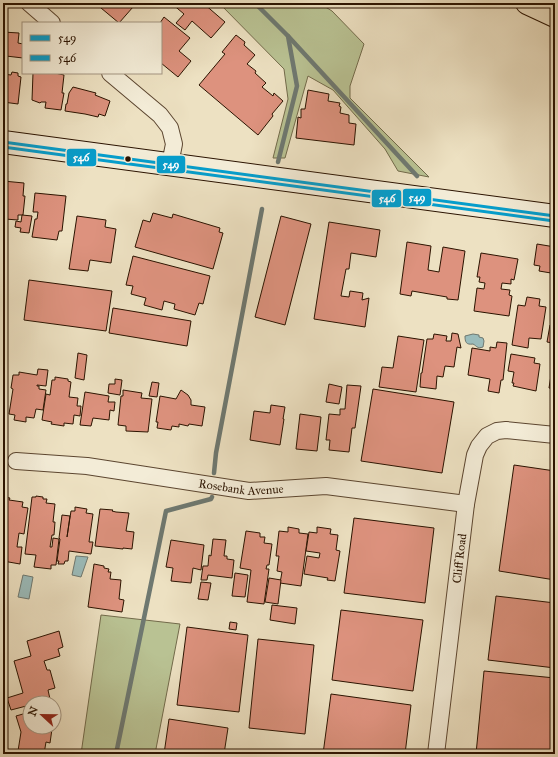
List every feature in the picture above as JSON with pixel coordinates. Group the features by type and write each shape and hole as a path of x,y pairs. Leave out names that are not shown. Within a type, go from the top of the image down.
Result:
{"main road":[{"path":"527,3 555,16"}],"street":[{"path":"28,3 51,22"},
{"path":"111,74 160,115 170,128 174,144 170,164"},
{"path":"3,142 555,216"},
{"name":"Cliff Road","path":"436,754 466,504 475,455 479,446 487,436 497,431 506,430 555,435"},
{"name":"Rosebank Avenue","path":"16,461 87,466 249,491 326,486 466,504"}],"green space":[{"path":"219,3 319,3 332,11 364,44 350,86 350,98 429,177 398,171 385,149 333,90 308,76 285,158 273,158 288,99 284,69"},
{"path":"101,615 180,624 155,754 81,754"}],"water":[{"path":"473,334 479,335 479,337 483,338 483,347 481,348 473,344 466,343 465,336"},
{"path":"76,556 88,557 81,577 72,575"},
{"path":"23,575 33,577 29,599 18,597"}],"building":[{"path":"95,3 128,3 133,7 120,22 118,22"},
{"path":"171,3 203,3 225,22 211,38 192,21 185,30 176,23 184,14"},
{"path":"164,17 190,38 179,51 191,61 178,77 162,64 162,22 161,22"},
{"path":"3,32 19,33 18,43 22,44 22,58 6,56 7,50 3,49"},
{"path":"236,35 245,42 244,45 255,55 247,64 256,71 255,73 266,83 262,87 273,96 274,93 283,101 258,135 199,85 225,54 222,52"},
{"path":"12,72 18,73 18,76 21,77 18,104 3,102 3,74 11,75"},
{"path":"33,74 64,75 62,93 64,93 61,110 45,108 46,102 40,103 32,100"},
{"path":"73,87 96,93 95,95 110,101 105,116 99,114 98,117 65,111 69,93"},
{"path":"308,90 329,94 328,101 340,103 340,113 349,115 349,123 356,124 354,145 296,138 298,117 301,118 301,109 305,109"},
{"path":"3,181 24,183 23,196 25,196 23,215 18,215 18,220 3,220"},
{"path":"35,193 66,196 62,231 59,231 57,240 32,237 35,219 37,219 38,212 33,212"},
{"path":"153,213 172,218 173,214 220,228 219,232 223,233 213,269 135,247 143,220 150,222"},
{"path":"22,215 32,216 29,233 20,232 21,228 15,227 16,221 21,222"},
{"path":"77,216 106,220 105,227 116,229 111,263 90,260 88,271 69,269"},
{"path":"281,216 311,224 285,325 255,317"},
{"path":"329,222 380,230 376,257 351,253 349,269 346,269 341,296 349,297 350,291 363,293 362,300 369,298 365,327 314,319"},
{"path":"407,242 431,246 428,270 439,272 443,247 465,251 458,300 412,291 411,296 400,294"},
{"path":"537,244 555,247 555,269 552,268 551,273 539,271 540,266 534,265"},
{"path":"481,253 518,259 514,280 511,279 511,284 502,283 501,289 510,290 509,295 512,296 509,316 474,311 477,288 484,289 485,283 479,282 480,277 477,277"},
{"path":"133,256 210,276 203,304 199,303 195,315 174,309 175,304 164,301 162,310 144,305 146,298 131,294 133,286 126,285"},
{"path":"29,280 112,291 106,331 24,320"},
{"path":"527,297 540,299 539,306 546,307 541,339 529,338 528,348 512,345 518,305 525,306"},
{"path":"113,308 191,321 187,346 109,333"},
{"path":"550,325 555,326 555,353 551,352 553,343 547,342"},
{"path":"452,333 458,334 461,348 457,347 454,367 445,366 443,377 437,376 436,389 420,387 427,339 433,339 434,334 447,336 446,341 451,341"},
{"path":"398,336 424,340 416,392 379,387 382,367 393,368"},
{"path":"497,342 507,343 503,380 501,380 499,393 488,391 490,379 468,375 472,348 490,351 490,347 496,348"},
{"path":"78,353 87,355 84,380 75,378"},
{"path":"511,354 535,358 534,363 540,364 536,391 513,386 514,383 512,383 514,372 508,371"},
{"path":"555,357 555,389 549,388"},
{"path":"38,369 48,370 46,386 37,385 39,386 39,389 46,390 43,410 36,409 34,418 26,417 26,422 14,420 15,415 9,414 13,389 11,388 13,375 19,375 19,372 37,375"},
{"path":"55,377 68,379 68,381 71,382 69,397 78,398 77,406 81,406 80,416 74,415 73,424 64,423 64,426 51,424 52,422 42,420 46,394 50,395 52,380 55,380"},
{"path":"115,379 122,380 120,395 108,393 109,384 115,384"},
{"path":"152,382 159,383 157,397 149,396"},
{"path":"329,384 342,387 339,404 326,402"},
{"path":"347,385 361,386 355,428 352,428 349,452 329,450 330,440 326,440 329,414 340,415 340,409 345,409"},
{"path":"373,389 454,402 442,473 361,461"},
{"path":"123,390 142,393 141,398 152,399 148,432 126,431 126,426 118,425"},
{"path":"181,390 188,395 191,400 191,405 205,407 202,426 189,424 188,426 179,424 179,427 172,426 171,430 157,428 158,422 156,422 160,396 176,399"},
{"path":"85,392 109,396 108,402 115,402 114,411 110,410 109,420 93,418 91,426 80,425"},
{"path":"271,405 285,407 280,445 250,440 254,411 270,413"},
{"path":"300,414 321,417 317,451 296,449"},
{"path":"514,465 555,471 555,580 499,571"},
{"path":"36,496 47,499 46,503 55,504 53,522 55,522 54,535 52,535 50,547 52,547 53,538 59,539 56,565 51,565 51,569 34,567 36,555 25,554 32,497"},
{"path":"3,497 10,498 9,500 23,502 22,507 28,508 24,534 19,533 17,547 22,547 20,564 3,561"},
{"path":"75,507 87,509 86,513 93,514 89,542 93,542 91,554 69,551 68,561 65,561 64,564 58,564 59,561 57,561 62,515 70,516 67,537 71,511 75,511"},
{"path":"100,509 129,513 126,531 134,532 132,549 95,546"},
{"path":"354,518 434,528 425,603 344,593"},
{"path":"288,527 299,529 299,533 308,534 301,586 280,583 282,572 277,571 279,556 276,556 279,531 288,532"},
{"path":"317,527 331,529 330,534 338,535 336,550 340,551 335,581 327,580 328,578 304,574 307,556 319,558 320,553 306,551 309,532 317,533"},
{"path":"246,531 260,533 260,537 265,537 264,543 272,544 269,565 267,565 266,569 269,569 264,604 247,602 251,570 240,568"},
{"path":"213,539 226,540 224,556 227,556 227,559 234,560 232,578 208,575 207,580 201,580 203,566 208,566 209,555 211,556"},
{"path":"171,540 204,545 201,570 193,568 191,583 171,581 173,568 166,567"},
{"path":"94,564 104,566 104,568 109,569 108,572 111,572 110,579 121,580 119,599 124,600 122,612 88,607"},
{"path":"235,573 248,575 245,597 232,596"},
{"path":"269,578 281,580 278,604 265,602"},
{"path":"201,582 211,583 208,600 198,599"},
{"path":"496,596 555,603 555,668 488,660"},
{"path":"272,605 297,608 295,624 270,620"},
{"path":"341,610 423,620 413,691 332,680"},
{"path":"230,622 237,623 236,630 229,629"},
{"path":"187,627 248,635 239,712 177,705"},
{"path":"59,631 63,647 58,649 60,656 44,661 47,670 50,670 55,688 48,690 49,695 22,695 22,707 11,710 7,698 23,693 14,661 31,656 27,641"},
{"path":"258,639 314,645 305,734 249,728"},
{"path":"484,671 555,678 555,721 552,754 476,754"},
{"path":"331,694 411,705 405,754 323,754"},
{"path":"22,714 22,735 51,735 50,743 46,742 44,754 21,754 21,752 18,751 21,732 16,716"},
{"path":"169,719 228,728 224,754 164,754"}],"waterway":[{"path":"255,3 288,36 417,176"},
{"path":"278,162 297,86 288,36"},
{"path":"214,473 216,453 262,209"},
{"path":"116,754 166,511 211,499 212,497"}],"transit line":[{"name":"549","path":"3,142 555,216"},
{"name":"546","path":"3,147 554,221"}]}
